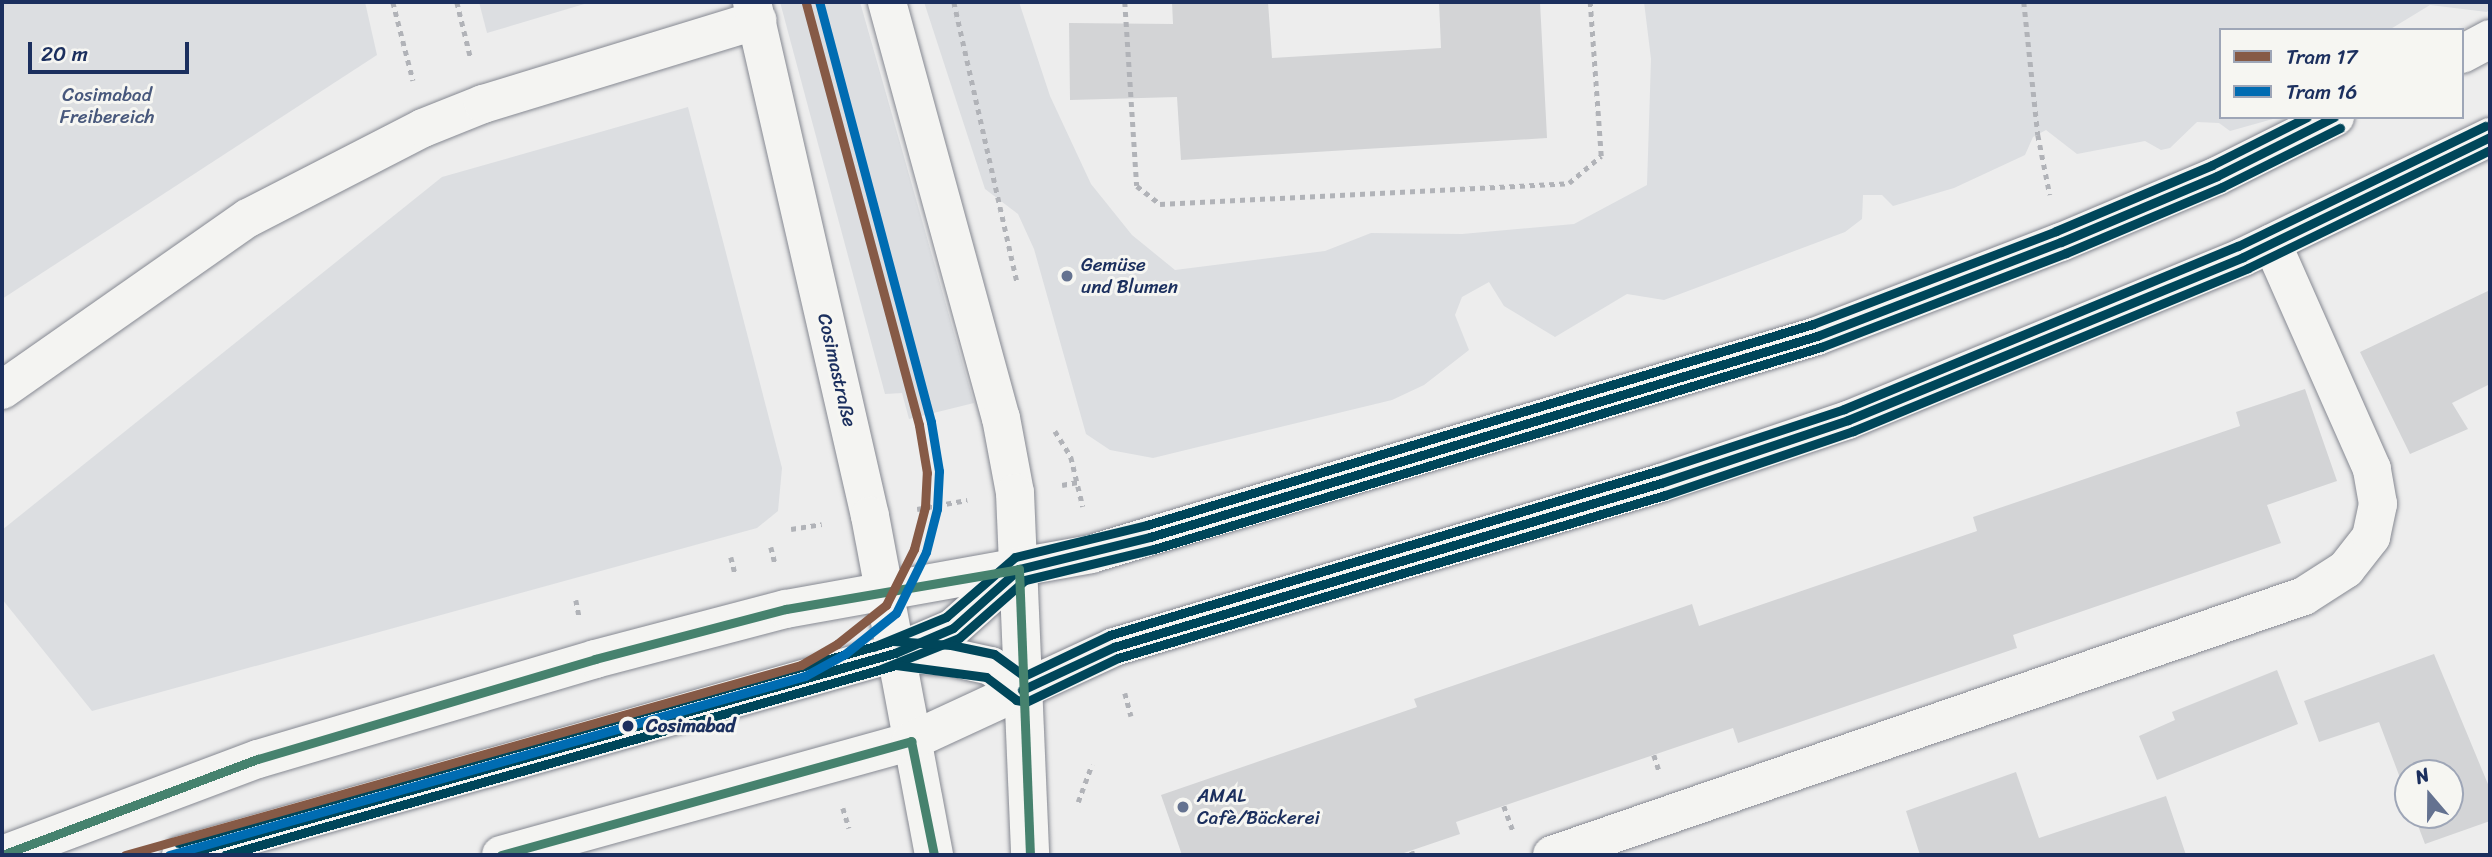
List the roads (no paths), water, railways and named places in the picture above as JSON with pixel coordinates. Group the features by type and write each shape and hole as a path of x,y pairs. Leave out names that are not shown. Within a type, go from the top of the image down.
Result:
{"main road":[{"path":"887,2 1002,418 1014,493 1019,569 1030,855"},
{"path":"2,390 248,218 423,128 483,104 754,11"},
{"name":"Cosimastraße","path":"754,11 870,516 934,855"},
{"path":"2464,53 2490,39"},
{"path":"2,855 258,759 595,659 786,609 1019,569 1150,537 1817,335 2060,242 2217,176 2331,119"},
{"path":"501,855 911,741 1114,647 1661,483 1848,421 2087,325 2272,243 2490,137"},
{"path":"1552,855 2304,596 2346,569 2371,537 2378,504 2372,470 2272,243"},
{"path":"181,855 895,653 953,628 1019,569"},
{"path":"895,653 950,657 991,666 1022,690"}],"tram line":[{"name":"17","path":"125,855 801,665 837,644 886,605 914,549 925,507 927,473 919,425 806,2"},
{"name":"16","path":"169,855 805,676 845,654 896,613 926,552 937,509 939,471 931,422 819,2"}],"place":[{"name":"Gemüse und Blumen","path":"1067,276"},
{"name":"Cosimabad","path":"628,726"},
{"name":"AMAL Cafè/Bäckerei","path":"1183,807"}],"park label":[{"name":"Cosimabad Freibereich","path":"107,106"}]}
